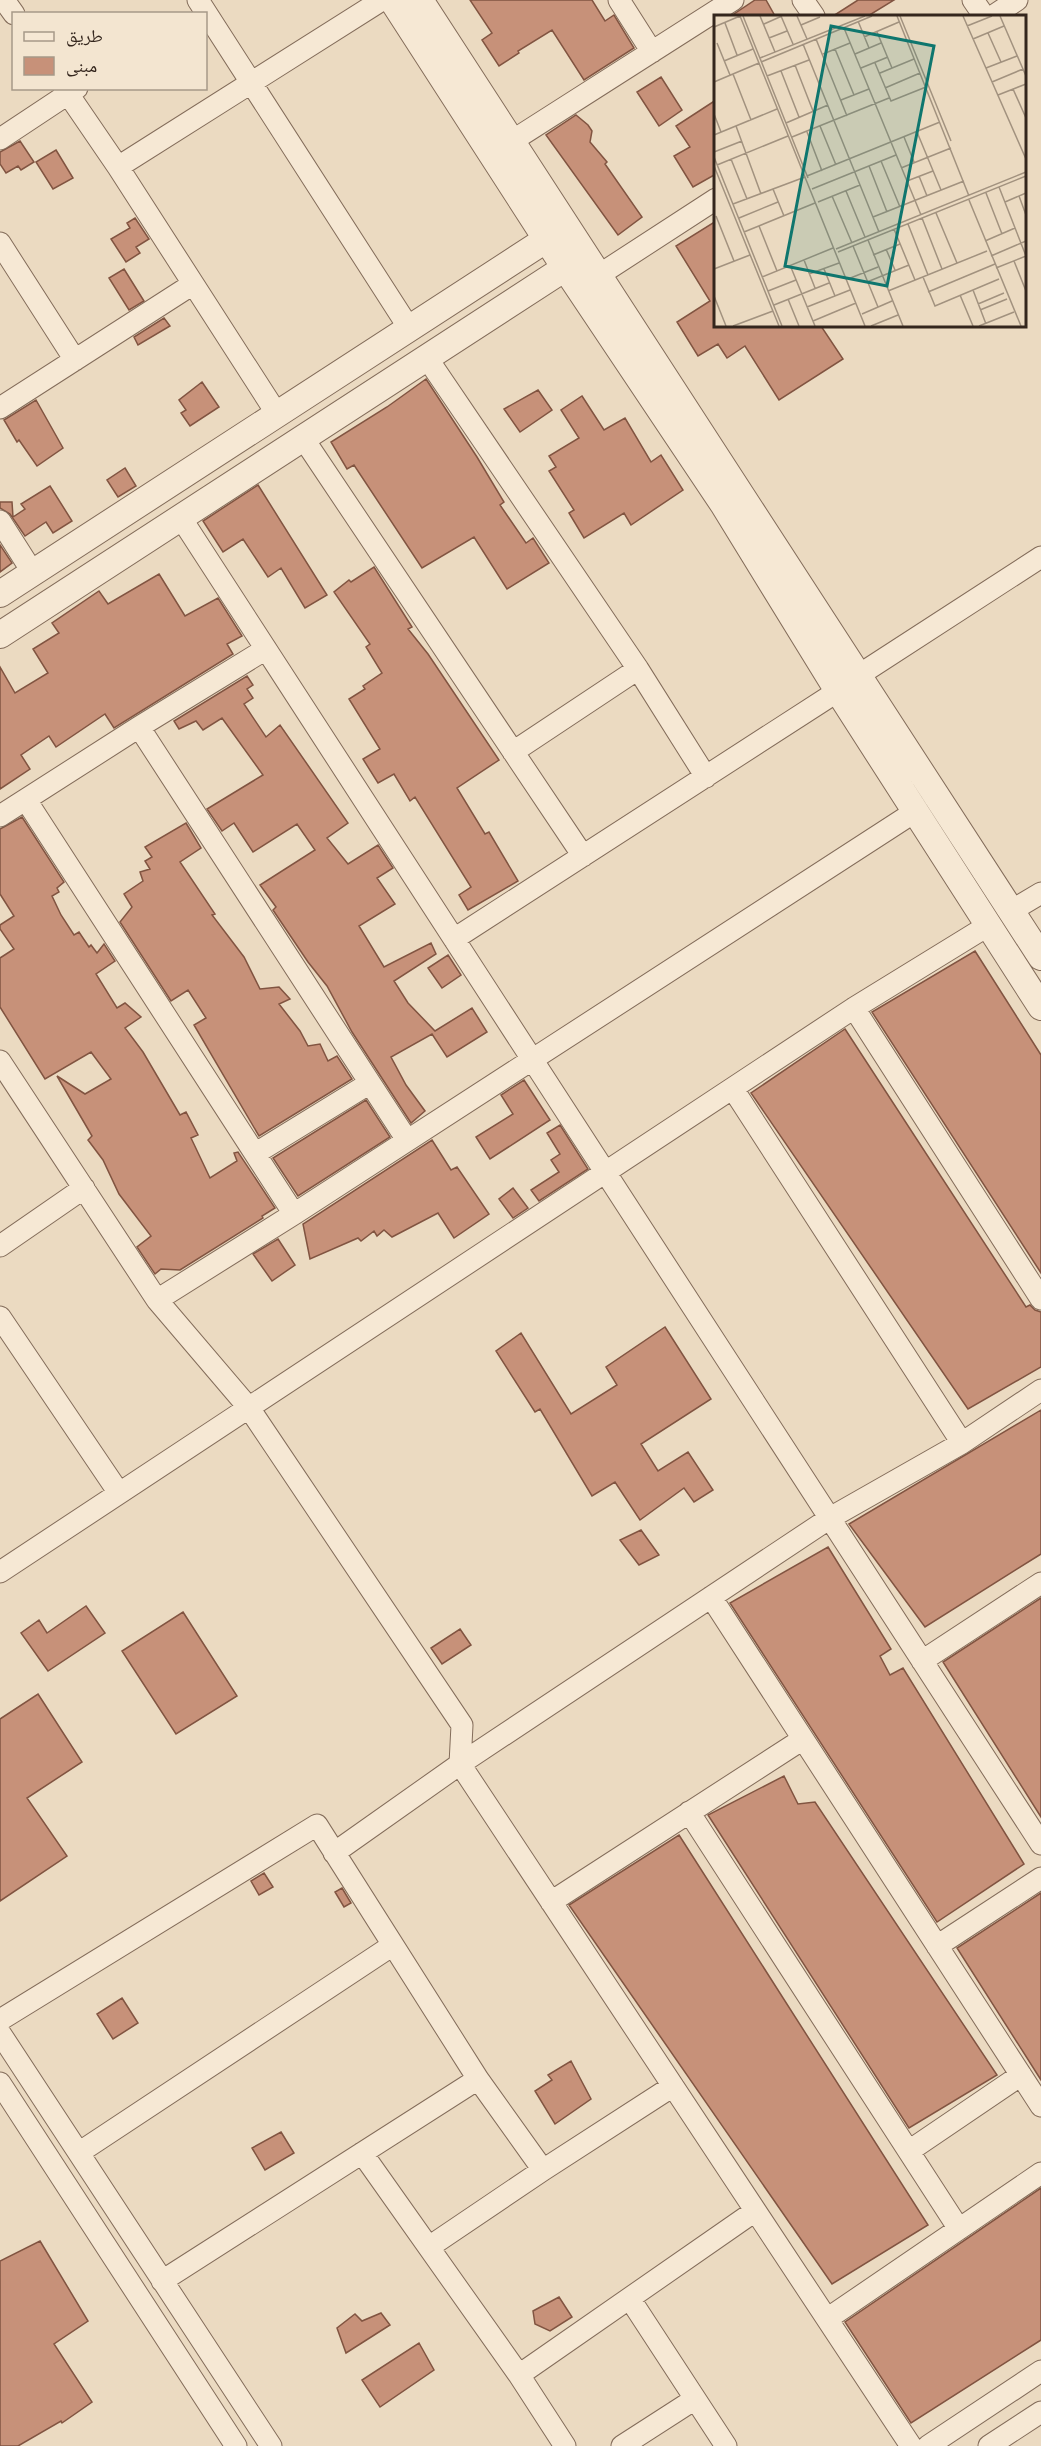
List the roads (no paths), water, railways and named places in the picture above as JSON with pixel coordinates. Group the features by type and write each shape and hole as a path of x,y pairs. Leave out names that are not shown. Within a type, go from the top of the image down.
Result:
{"street":[{"path":"118,167 382,0"},
{"path":"392,0 565,268 859,675 1041,957"},
{"path":"420,0 599,274 713,471"},
{"path":"619,0 652,52"},
{"path":"512,141 733,0"},
{"path":"803,0 813,15"},
{"path":"973,0 983,15"},
{"path":"994,15 1017,0"},
{"path":"207,22 252,82 409,328"},
{"path":"0,139 70,90 277,414"},
{"path":"599,274 714,200"},
{"path":"0,594 547,239"},
{"path":"0,243 75,360"},
{"path":"502,268 516,278 518,299"},
{"path":"0,635 565,268"},
{"path":"0,408 193,284"},
{"path":"427,358 638,669 706,777"},
{"path":"303,438 583,856"},
{"path":"742,515 838,691 1041,1007"},
{"path":"181,518 1041,1844"},
{"path":"0,521 33,573"},
{"path":"859,675 1041,557"},
{"path":"0,816 138,727 267,649"},
{"path":"513,752 638,669"},
{"path":"454,939 838,691"},
{"path":"138,727 407,1140"},
{"path":"26,800 294,1214"},
{"path":"157,1300 294,1214 916,811"},
{"path":"1011,911 1041,893"},
{"path":"0,1572 854,1008 989,924"},
{"path":"854,1008 1041,1299"},
{"path":"2,1067 157,1300 249,1408 462,1725 460,1764 911,2446"},
{"path":"256,1153 370,1083"},
{"path":"733,1089 962,1443"},
{"path":"0,1246 84,1188"},
{"path":"0,1317 119,1493"},
{"path":"334,1853 460,1764 830,1518 962,1443 1041,1390"},
{"path":"922,1661 1041,1583"},
{"path":"711,1598 1041,2106"},
{"path":"551,1902 803,1739"},
{"path":"689,1812 959,2229"},
{"path":"0,2020 317,1826 478,2079 543,2170"},
{"path":"938,1946 1041,1878"},
{"path":"80,2152 393,1945"},
{"path":"0,2033 271,2446"},
{"path":"909,2151 1021,2075"},
{"path":"162,2282 478,2079"},
{"path":"0,2083 236,2446"},
{"path":"429,2247 673,2086"},
{"path":"362,2153 519,2375 565,2446"},
{"path":"827,2319 1041,2173"},
{"path":"519,2375 755,2211"},
{"path":"630,2299 726,2446"},
{"path":"928,2446 1041,2371"},
{"path":"622,2446 695,2399"},
{"path":"989,2446 1041,2412"}]}
